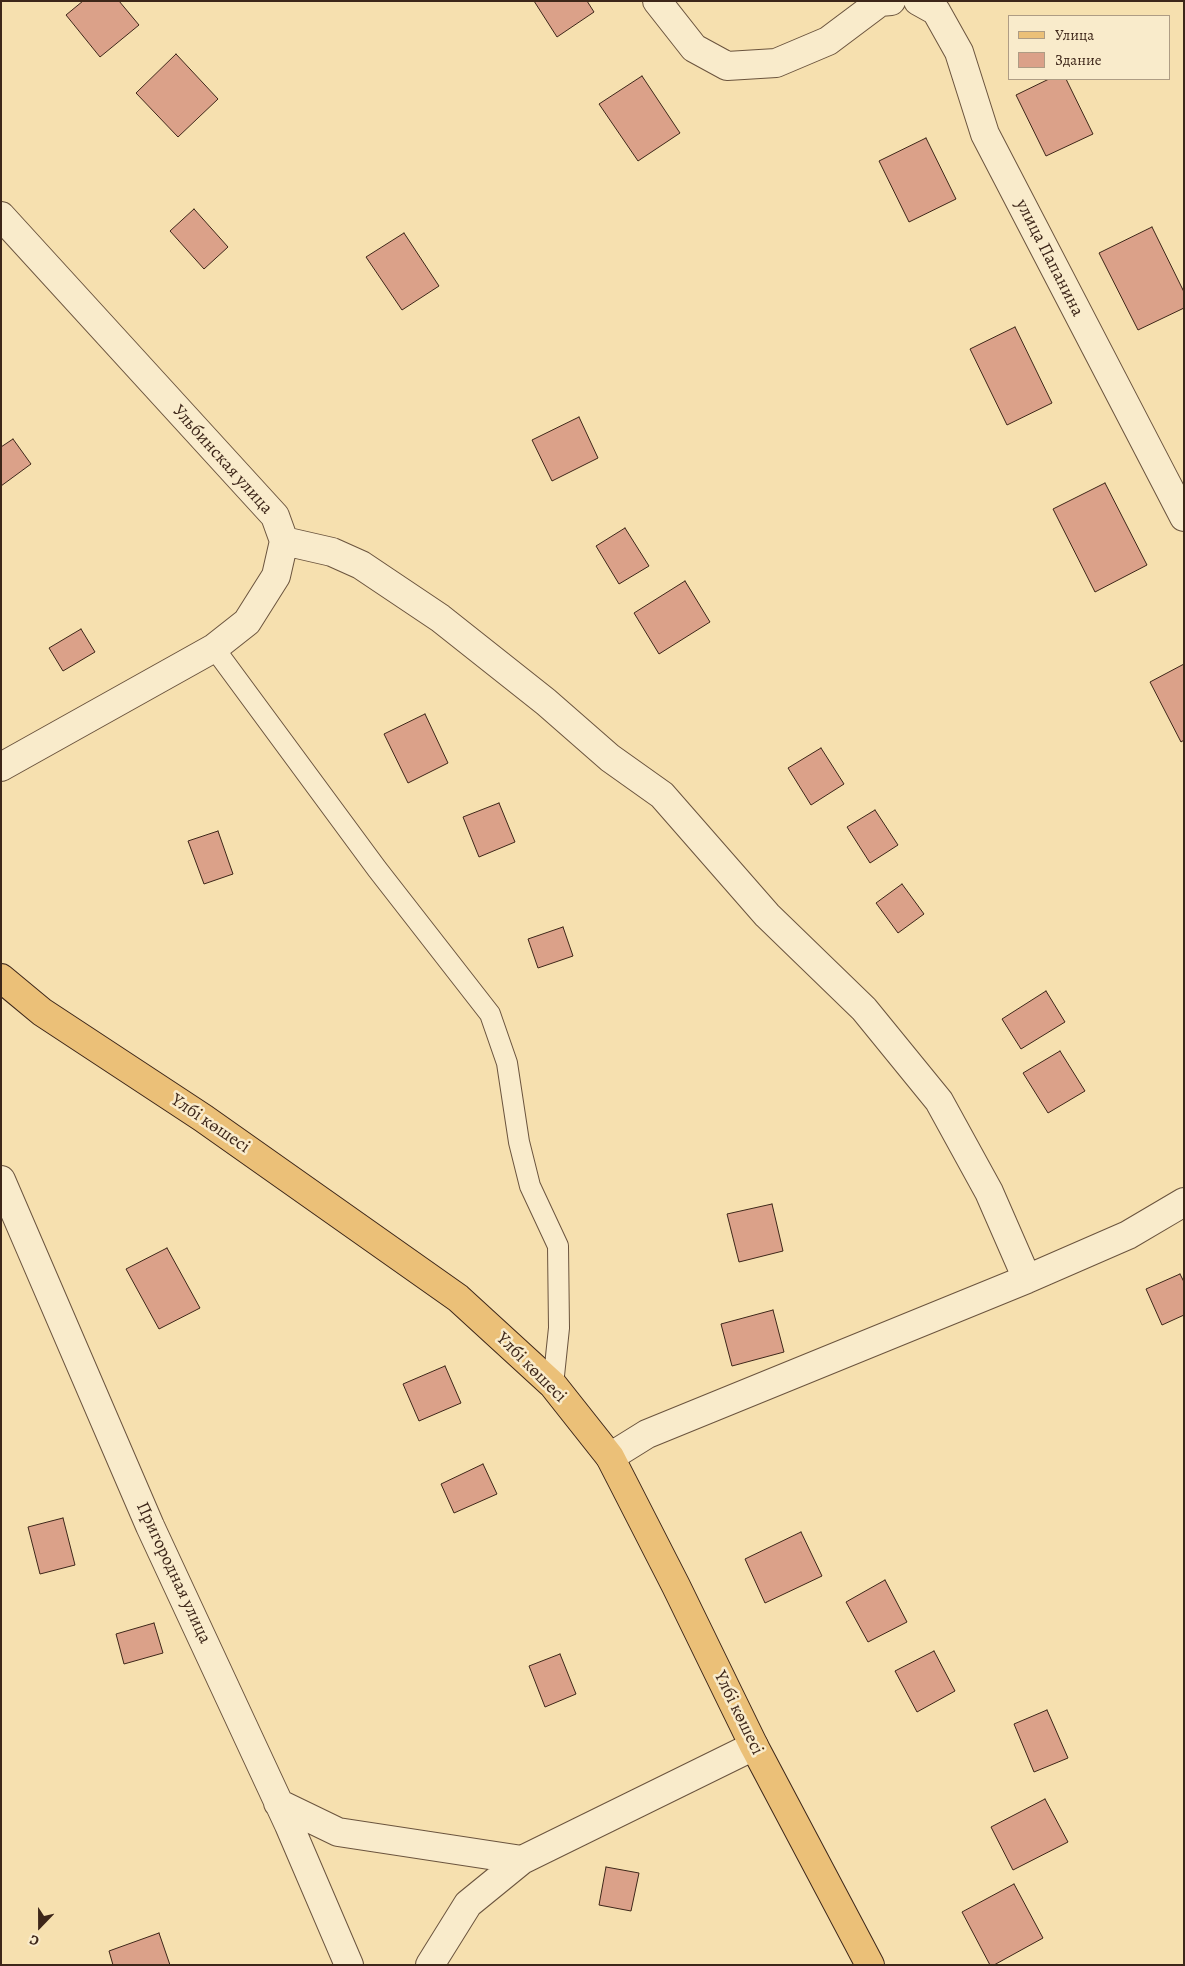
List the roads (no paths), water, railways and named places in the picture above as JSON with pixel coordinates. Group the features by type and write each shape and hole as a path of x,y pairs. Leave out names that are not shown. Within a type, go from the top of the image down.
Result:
{"main road":[{"name":"Үлбі көшесі","path":"1,978 42,1012 203,1118 458,1298 553,1385 610,1457 676,1586 754,1746 870,1965"}],"street":[{"path":"657,1 694,48 727,66 776,64 828,41 880,2 891,1"},
{"name":"улица Папанина","path":"918,1 936,11 959,52 985,134 1184,517"},
{"name":"Ульбинская улица","path":"1,216 274,516 284,541"},
{"path":"1,767 214,648 247,622 276,576 284,541 332,552 361,565 440,618 546,702 610,758 662,795 768,915 864,1009 939,1101 989,1192 1027,1279"},
{"name":"Пригородная улица","path":"1,1180 150,1526 278,1802 349,1965"},
{"path":"610,1457 647,1434 1027,1279 1128,1234 1184,1202"},
{"path":"430,1965 468,1904 522,1860 754,1746"},
{"path":"278,1802 338,1832 522,1860"}],"lane":[{"path":"214,648 376,869 490,1014 507,1063 519,1142 530,1186 558,1246 559,1328 553,1385"}]}
